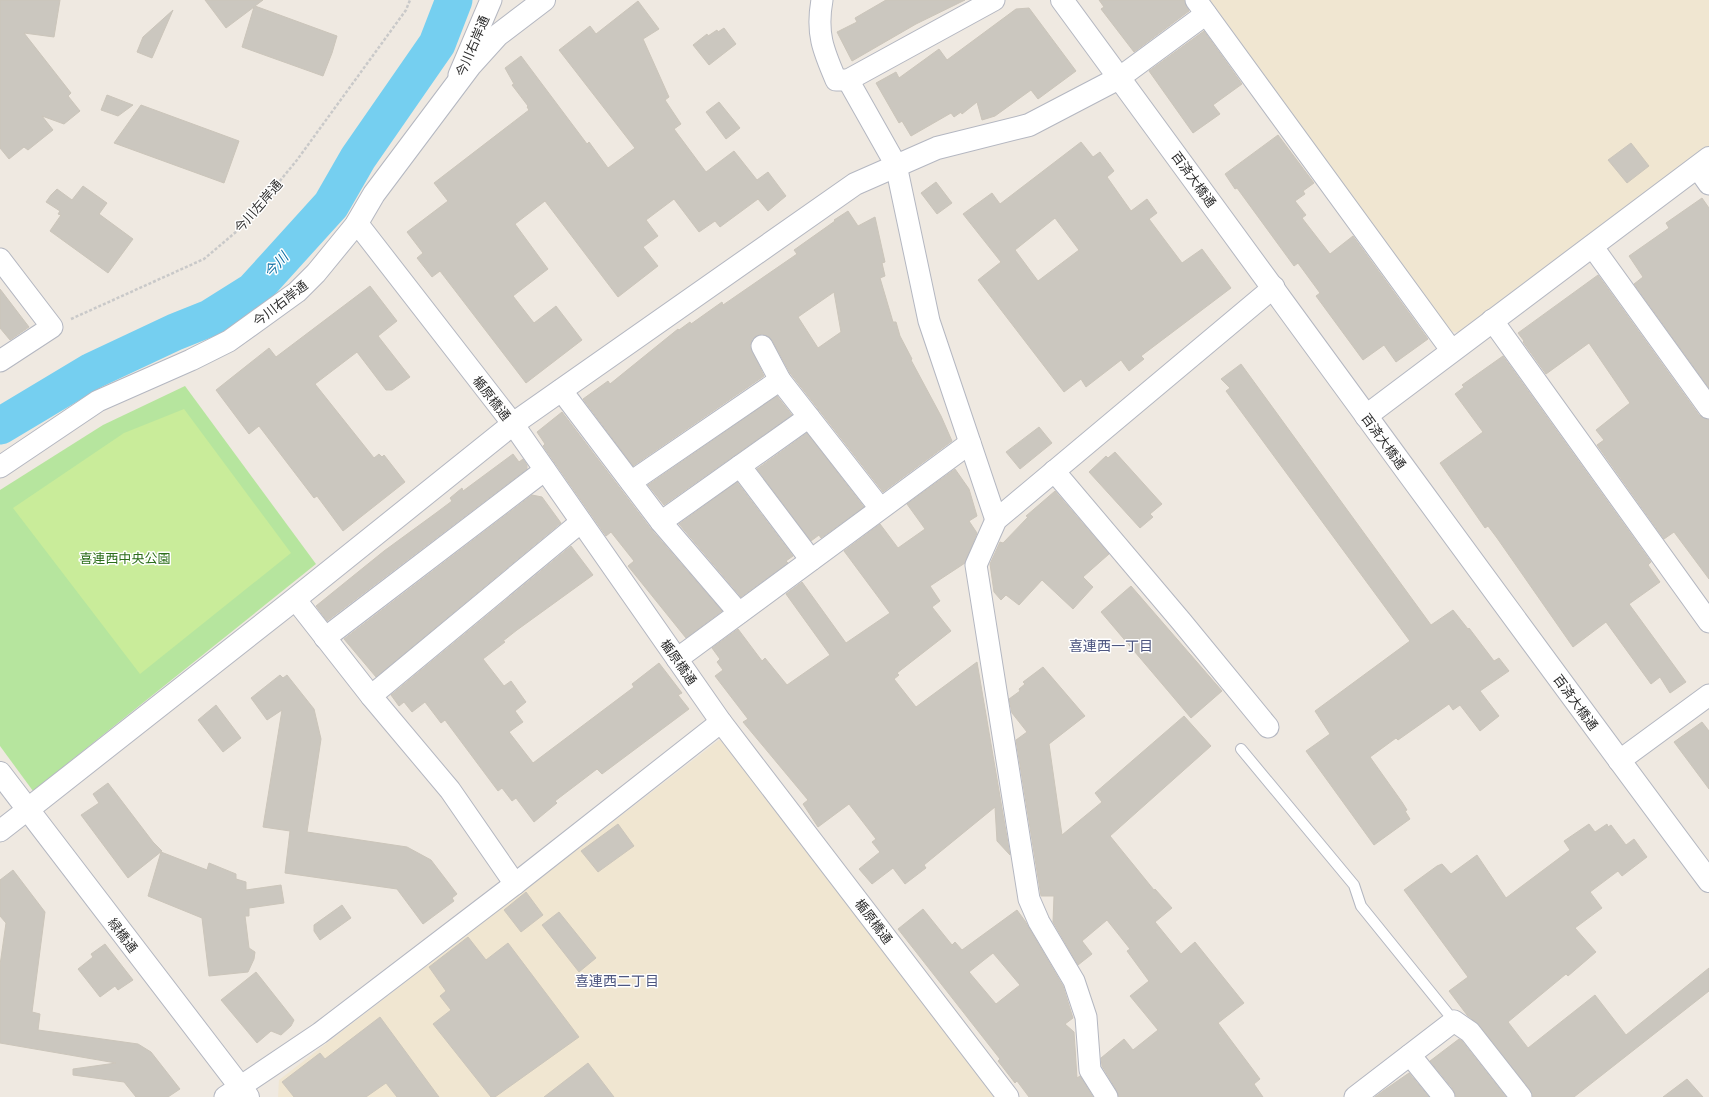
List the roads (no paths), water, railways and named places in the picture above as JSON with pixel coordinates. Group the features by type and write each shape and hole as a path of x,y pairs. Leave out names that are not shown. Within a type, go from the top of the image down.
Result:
{"street":[{"name":"今川右岸通","path":"0,467 98,401 191,360 229,341 297,292 316,274 356,223 374,194 456,83 491,0"},
{"path":"456,83 498,35 544,0"},
{"path":"822,0 819,17 821,45 836,80 848,80 994,0"},
{"name":"百済大橋通","path":"1062,0 1274,287 1366,416 1619,761 1709,881"},
{"path":"0,831 513,424 855,184 936,148 1029,124 1119,78 1201,7 1452,351"},
{"path":"848,80 896,165 930,320 996,520"},
{"path":"1366,416 1592,246 1705,170"},
{"name":"楯原橋通","path":"356,223 513,424 721,722 1008,1097"},
{"path":"1592,246 1709,408"},
{"path":"0,259 52,328 0,361"},
{"path":"1107,1097 1090,1070 1086,1017 1074,981 1039,922 1029,899 976,565 996,520 1274,287"},
{"path":"1492,320 1709,622"},
{"path":"762,346 780,380 880,508"},
{"path":"631,482 780,380"},
{"path":"561,390 660,522 739,613"},
{"path":"660,522 809,417"},
{"path":"677,659 970,443"},
{"path":"740,466 811,560"},
{"path":"325,638 545,470"},
{"path":"1054,471 1181,621 1268,727"},
{"path":"371,696 581,522"},
{"path":"294,599 371,696 450,790 515,884"},
{"path":"1619,761 1709,696"},
{"path":"237,1093 320,1033 515,884 721,722"},
{"name":"緑橋通","path":"0,773 237,1093"},
{"path":"1357,1097 1454,1021 1470,1032 1521,1097"},
{"path":"1410,1055 1444,1097"}],"lane":[{"path":"1241,749 1354,885 1361,906 1454,1021"}],"waterway":[{"name":"今川","path":"0,426 92,371 175,332 210,318 253,291 331,205 358,158 437,44 454,0"}],"district":[{"name":"喜連西一丁目","path":"1111,646"},
{"name":"喜連西二丁目","path":"617,981"}],"park label":[{"name":"喜連西中央公園","path":"125,558"}]}
